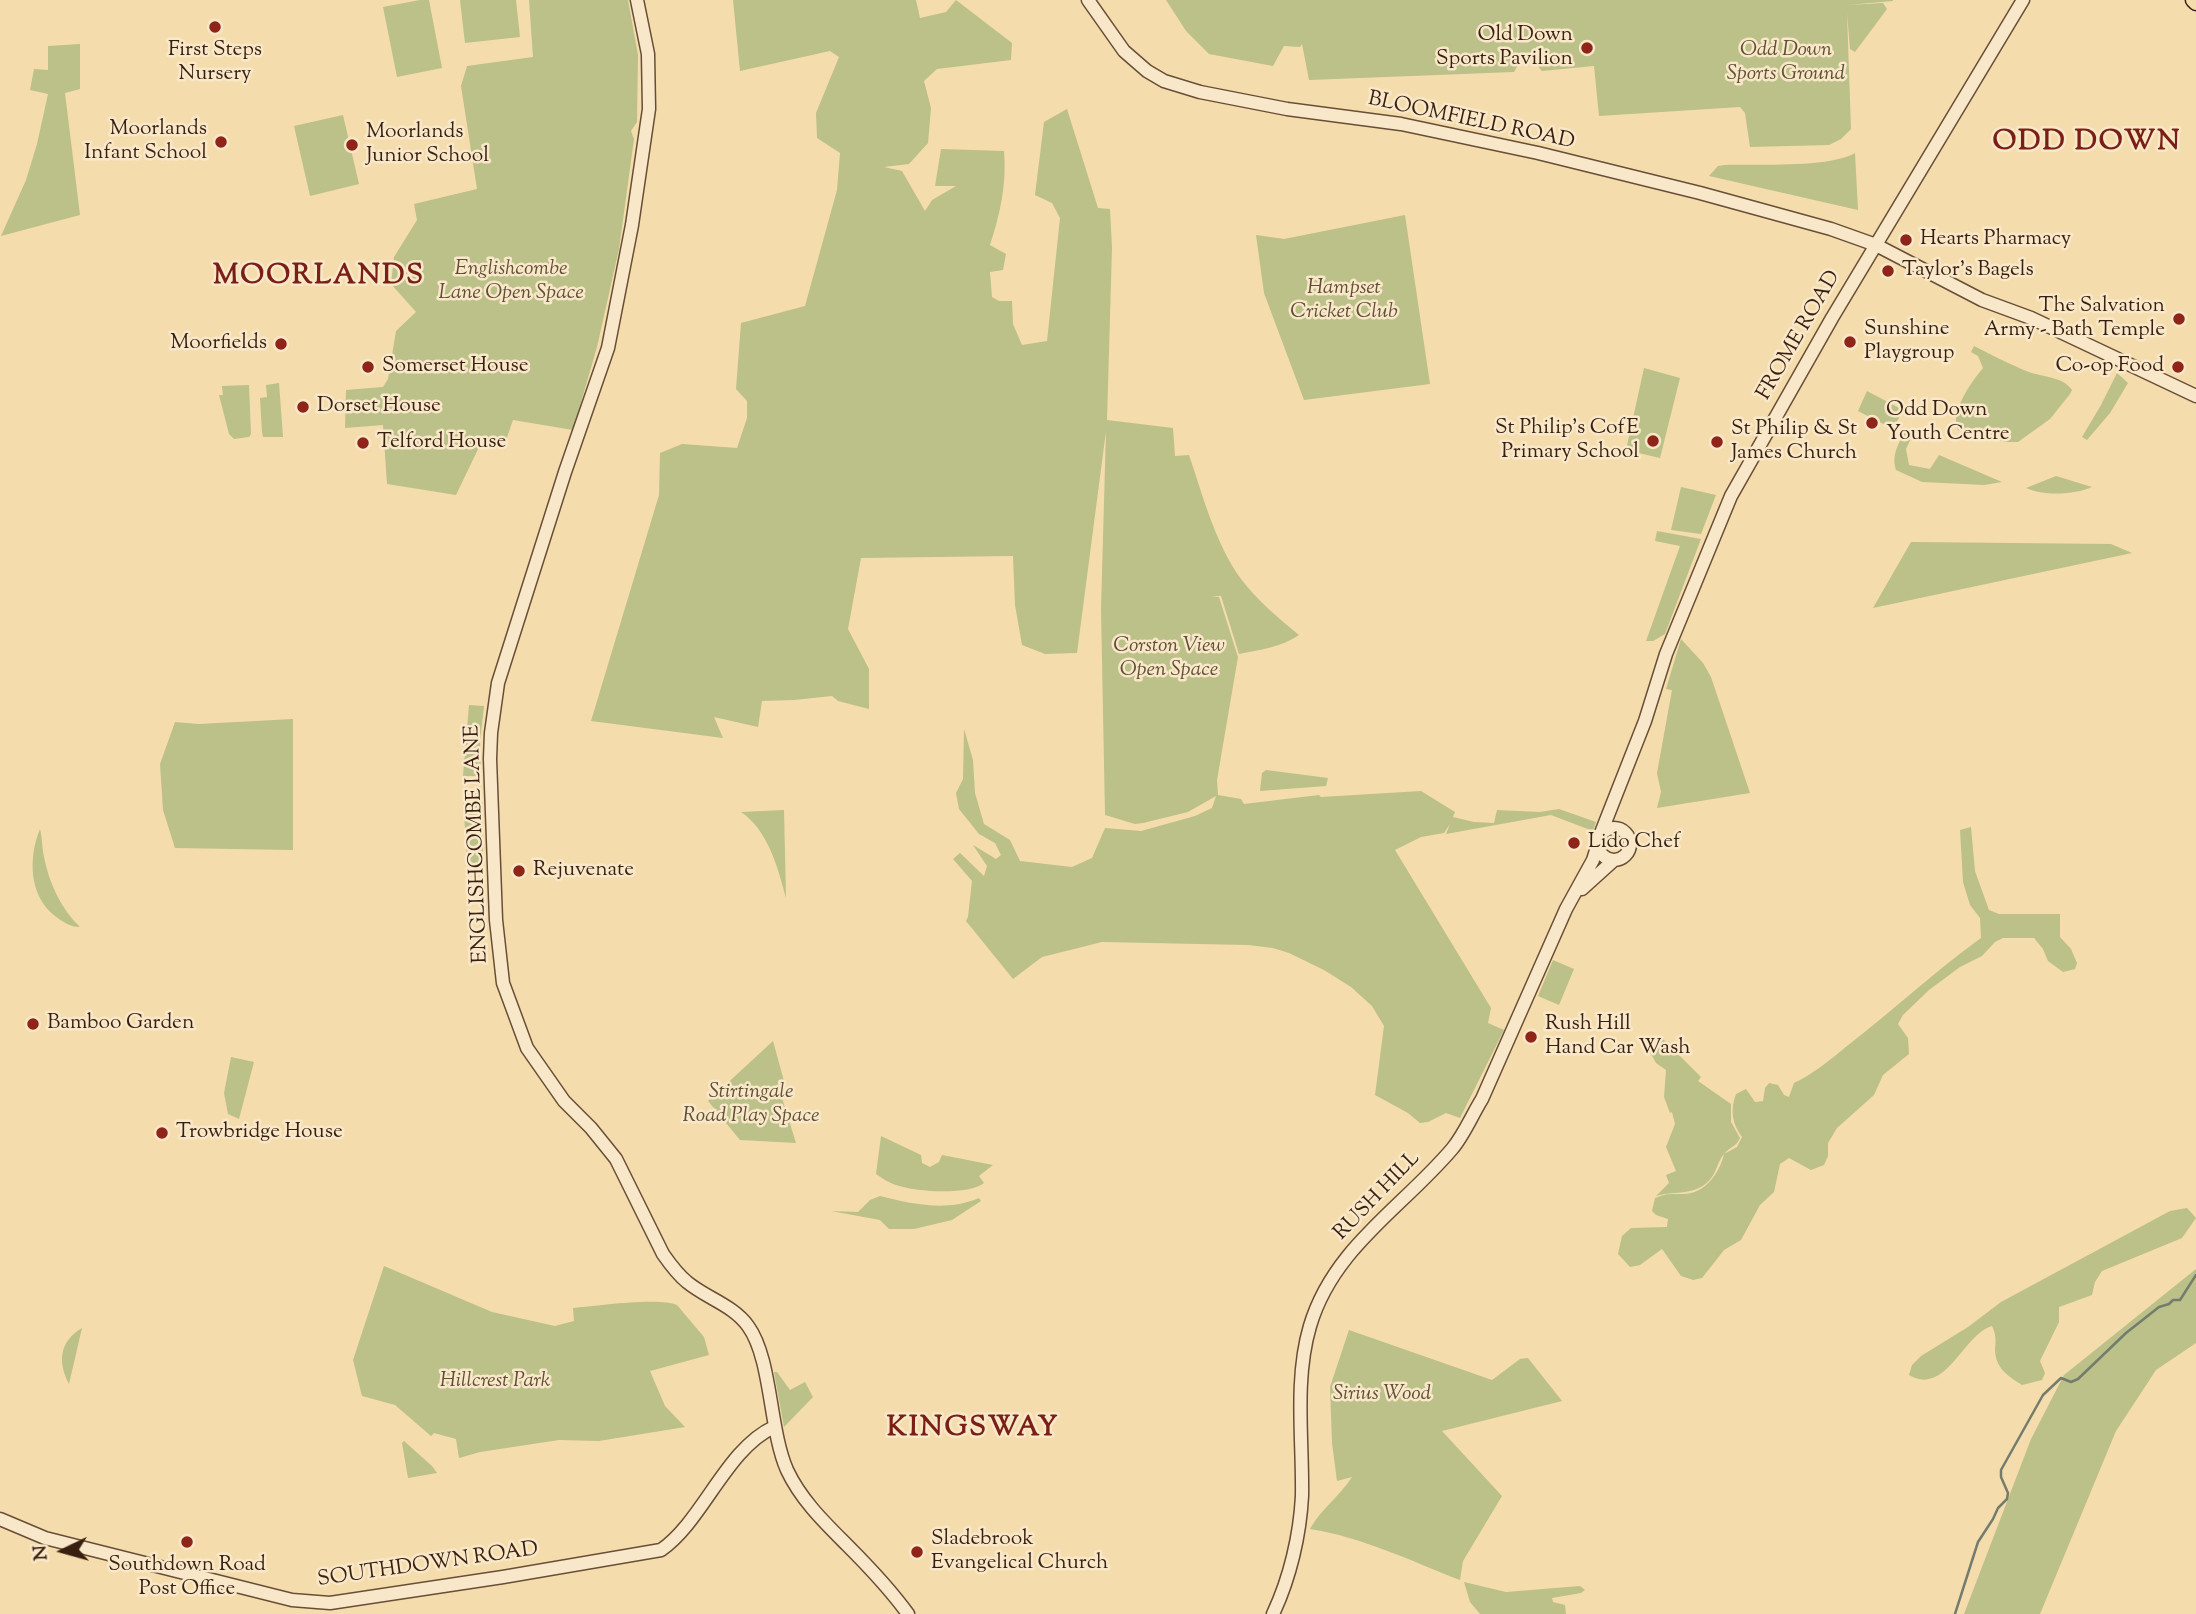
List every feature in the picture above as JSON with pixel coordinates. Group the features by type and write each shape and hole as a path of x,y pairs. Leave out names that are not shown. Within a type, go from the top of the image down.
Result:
{"street":[{"name":"ENGLISHCOMBE LANE","path":"637,0 648,54 649,108 632,225 608,348 508,650 498,683 493,715 491,758 498,957 509,1004 527,1048 564,1101 616,1159 663,1254 688,1283 736,1314 748,1326 760,1357 781,1455 796,1486 820,1518 870,1569 908,1614"},
{"name":"BLOOMFIELD ROAD","path":"1088,0 1113,38 1133,60 1164,81 1200,92 1287,109 1401,124 1538,153 1713,196 1831,229 1876,245 1982,300 2031,318 2196,396"},
{"name":"FROME ROAD","path":"1598,841 1645,720 1666,654 1731,496 1809,358 2023,0"},
{"name":"FROME ROAD","path":"1615,828 1614,810 1619,787"},
{"path":"1615,828 1626,833 1631,844 1624,858 1612,861 1604,857 1598,841 1605,830 1615,828"},
{"name":"RUSH HILL","path":"1273,1614 1287,1577 1299,1522 1302,1369 1310,1326 1318,1306 1336,1270 1359,1240 1453,1148 1482,1099 1566,909 1592,860 1598,841"},
{"name":"RUSH HILL","path":"1566,909 1580,890 1612,861"},
{"name":"SOUTHDOWN ROAD","path":"0,1519 45,1538 292,1600 330,1603 661,1550 672,1542 756,1438 774,1427"}],"green space":[{"path":"429,0 442,68 397,77 383,7"},
{"path":"460,0 516,0 520,37 465,43"},
{"name":"Englishcombe Lane Open Space","path":"529,0 628,0 638,55 637,122 631,131 634,139 619,249 597,347 573,430 513,420 503,449 481,443 456,495 387,484 383,425 345,428 346,390 383,387 388,379 396,331 416,312 391,284 394,257 417,220 414,204 477,189 461,86 467,66 533,57"},
{"name":"Corston View Open Space","path":"733,0 916,0 920,18 946,12 956,0 1012,43 1011,60 937,69 924,81 931,108 928,143 909,164 884,167 902,171 925,211 932,200 956,186 935,186 941,149 1004,151 1002,199 990,245 1006,254 1003,270 990,272 992,297 999,301 1012,301 1013,324 1022,345 1047,341 1060,218 1052,203 1035,195 1044,122 1067,109 1098,208 1110,209 1112,248 1107,420 1173,428 1175,456 1189,455 1210,519 1232,565 1254,594 1299,635 1278,645 1239,654 1221,596 1211,596 1219,597 1238,657 1217,780 1218,795 1241,799 1244,804 1319,795 1421,791 1455,812 1453,817 1474,822 1494,823 1497,810 1540,812 1559,809 1596,822 1593,831 1551,815 1446,834 1450,824 1444,833 1421,837 1395,850 1491,1008 1488,1023 1504,1030 1460,1118 1446,1113 1420,1123 1408,1113 1375,1095 1384,1026 1372,1006 1351,987 1289,953 1248,945 1102,942 1042,957 1013,979 966,921 972,881 953,859 960,853 984,876 987,866 973,845 996,859 1001,855 995,843 979,834 959,809 956,793 963,779 964,729 973,760 975,793 984,824 1010,840 1020,861 1072,867 1092,858 1105,828 1141,831 1195,816 1212,808 1216,796 1188,812 1143,823 1135,824 1105,815 1101,609 1106,431 1077,653 1045,654 1022,645 1015,605 1013,556 861,558 848,629 869,669 869,709 838,701 832,696 762,701 758,727 714,717 723,738 591,721 659,495 660,453 682,444 737,448 747,418 747,401 736,389 741,323 805,306 837,190 840,153 817,138 816,113 839,57 830,51 740,71"},
{"name":"Odd Down Sports Ground","path":"1166,0 1893,1 1847,5 1883,3 1887,9 1855,52 1850,49 1847,13 1851,129 1841,139 1829,145 1750,147 1745,113 1740,107 1599,116 1594,66 1542,71 1523,56 1514,72 1309,80 1302,44 1300,47 1284,46 1273,66 1209,54 1186,31"},
{"path":"80,44 80,89 65,93 80,215 1,236 26,180 48,94 30,90 34,69 48,70 48,46"},
{"path":"343,115 359,184 310,196 294,126"},
{"path":"1855,153 1858,210 1709,176 1718,166 1811,163 1844,158"},
{"name":"Hampset Cricket Club","path":"1405,215 1430,384 1304,400 1264,293 1256,235 1284,239"},
{"path":"1974,346 2026,371 2063,382 2072,390 2050,419 2018,442 2005,442 1981,433 1958,430 1956,423 1959,406 1983,368 1978,356 1971,352"},
{"path":"1644,368 1680,378 1660,458 1626,450"},
{"path":"2117,373 2128,383 2110,413 2087,440 2082,437"},
{"path":"279,383 283,437 263,437 260,398 267,397 266,385"},
{"path":"249,385 251,434 249,437 234,439 229,434 219,395 223,395 222,386"},
{"path":"1867,391 1903,410 1893,429 1858,411"},
{"path":"1907,428 1914,432 1906,449 1909,465 1930,469 1939,455 2002,482 1984,485 1922,482 1896,470 1895,454"},
{"path":"2056,476 2092,487 2077,492 2059,493 2026,488"},
{"path":"1681,487 1716,495 1701,534 1671,530"},
{"path":"1657,531 1701,539 1665,634 1653,641 1646,641 1680,546 1655,541"},
{"path":"1911,542 2111,544 2132,553 1873,608"},
{"path":"1681,639 1703,663 1711,677 1750,793 1657,808 1661,792 1657,773 1672,690 1666,689"},
{"path":"469,705 484,706 480,741 481,776 463,776"},
{"path":"293,719 293,850 175,848 163,810 160,764 175,722 199,724"},
{"path":"1266,770 1328,778 1326,786 1260,791 1262,773"},
{"path":"482,792 483,866 467,867 463,794"},
{"path":"784,810 786,898 765,839 741,812"},
{"path":"1971,827 1975,871 1989,910 1999,914 2060,914 2060,937 2071,949 2077,963 2075,969 2063,972 2048,961 2034,938 2003,938 1995,942 1982,956 1960,967 1929,990 1903,1015 1898,1024 1908,1038 1909,1054 1883,1075 1874,1095 1837,1128 1828,1143 1828,1156 1824,1165 1811,1170 1789,1158 1780,1164 1774,1192 1760,1205 1741,1240 1724,1250 1702,1278 1693,1280 1681,1276 1662,1249 1640,1265 1630,1267 1618,1254 1622,1236 1631,1228 1667,1227 1668,1219 1652,1211 1655,1198 1668,1194 1690,1193 1704,1187 1715,1175 1724,1154 1737,1147 1742,1137 1733,1117 1736,1094 1746,1089 1755,1102 1763,1101 1765,1088 1769,1083 1778,1085 1784,1095 1789,1097 1794,1083 1828,1061 1981,938 1980,918 1970,905 1963,882 1960,830"},
{"path":"40,829 44,857 53,886 67,912 80,927 58,918 46,908 40,898 33,876 33,864"},
{"path":"1553,960 1574,969 1559,1005 1538,996"},
{"path":"1663,1039 1701,1077 1698,1081 1731,1104 1731,1122 1740,1138 1723,1155 1714,1174 1700,1188 1656,1196 1669,1183 1666,1175 1676,1171 1666,1147 1675,1124 1664,1097 1666,1070 1656,1063 1650,1052"},
{"name":"Stirtingale Road Play Space","path":"773,1041 784,1081 778,1085 796,1143 740,1140 708,1101"},
{"path":"231,1057 254,1062 239,1119 228,1114 224,1093"},
{"path":"881,1136 921,1155 922,1163 930,1167 939,1162 942,1155 993,1165 979,1176 984,1183 976,1187 952,1191 911,1189 889,1182 876,1174"},
{"path":"880,1196 904,1202 942,1206 979,1198 981,1201 952,1220 914,1229 889,1229 880,1220 831,1211 858,1212 870,1200"},
{"path":"2187,1208 2196,1218 2182,1238 2102,1271 2095,1282 2092,1295 2059,1307 2059,1322 2040,1361 2045,1373 2042,1380 2022,1385 2003,1371 1997,1361 1992,1326 1982,1331 1954,1362 1934,1378 1922,1380 1909,1375 1912,1365 1921,1356 1968,1327 2001,1302 2170,1211"},
{"name":"Hillcrest Park","path":"384,1266 492,1312 555,1326 574,1321 573,1308 642,1302 677,1305 704,1337 709,1355 650,1371 665,1406 685,1427 599,1441 559,1440 480,1452 459,1458 456,1439 434,1433 431,1436 395,1405 362,1396 353,1360"},
{"path":"2196,1269 2196,1343 2156,1370 2116,1431 2040,1614 1964,1614 2031,1439 2064,1375"},
{"path":"82,1328 69,1384 63,1367 63,1352 69,1339"},
{"name":"Sirius Wood","path":"1349,1330 1492,1380 1520,1359 1528,1358 1562,1401 1442,1431 1502,1496 1463,1561 1460,1580 1367,1544 1310,1529 1352,1477 1337,1481 1332,1443 1330,1387"},
{"path":"774,1372 777,1372 790,1390 805,1382 813,1397 784,1427"},
{"path":"404,1441 437,1473 408,1478 402,1443"},
{"path":"1464,1582 1506,1592 1580,1586 1585,1590 1552,1598 1553,1602 1565,1605 1566,1614 1480,1614 1470,1602"}],"waterway":[{"path":"1955,1614 1978,1542 1998,1508 2007,1499 2008,1493 2001,1470 2043,1395 2061,1378 2071,1382 2078,1379 2126,1333 2159,1307 2173,1300 2180,1300 2196,1275"}],"place":[{"name":"First Steps Nursery","path":"215,27"},
{"name":"Old Down Sports Pavilion","path":"1587,48"},
{"name":"Moorlands Infant School","path":"221,142"},
{"name":"Moorlands Junior School","path":"352,145"},
{"name":"Hearts Pharmacy","path":"1906,240"},
{"name":"Taylor’s Bagels","path":"1888,271"},
{"name":"The Salvation Army - Bath Temple","path":"2179,319"},
{"name":"Sunshine Playgroup","path":"1850,342"},
{"name":"Moorfields","path":"281,344"},
{"name":"Somerset House","path":"368,367"},
{"name":"Co-op Food","path":"2178,367"},
{"name":"Dorset House","path":"303,407"},
{"name":"Odd Down Youth Centre","path":"1872,423"},
{"name":"St Philip's CofE Primary School","path":"1653,441"},
{"name":"St Philip & St James Church","path":"1717,442"},
{"name":"Telford House","path":"363,443"},
{"name":"Lido Chef","path":"1574,843"},
{"name":"Rejuvenate","path":"519,871"},
{"name":"Bamboo Garden","path":"33,1024"},
{"name":"Rush Hill Hand Car Wash","path":"1531,1037"},
{"name":"Trowbridge House","path":"162,1133"},
{"name":"Southdown Road Post Office","path":"187,1542"},
{"name":"Sladebrook Evangelical Church","path":"917,1552"}],"district":[{"name":"ODD DOWN","path":"2087,144"},
{"name":"MOORLANDS","path":"319,278"},
{"name":"KINGSWAY","path":"973,1430"}]}
